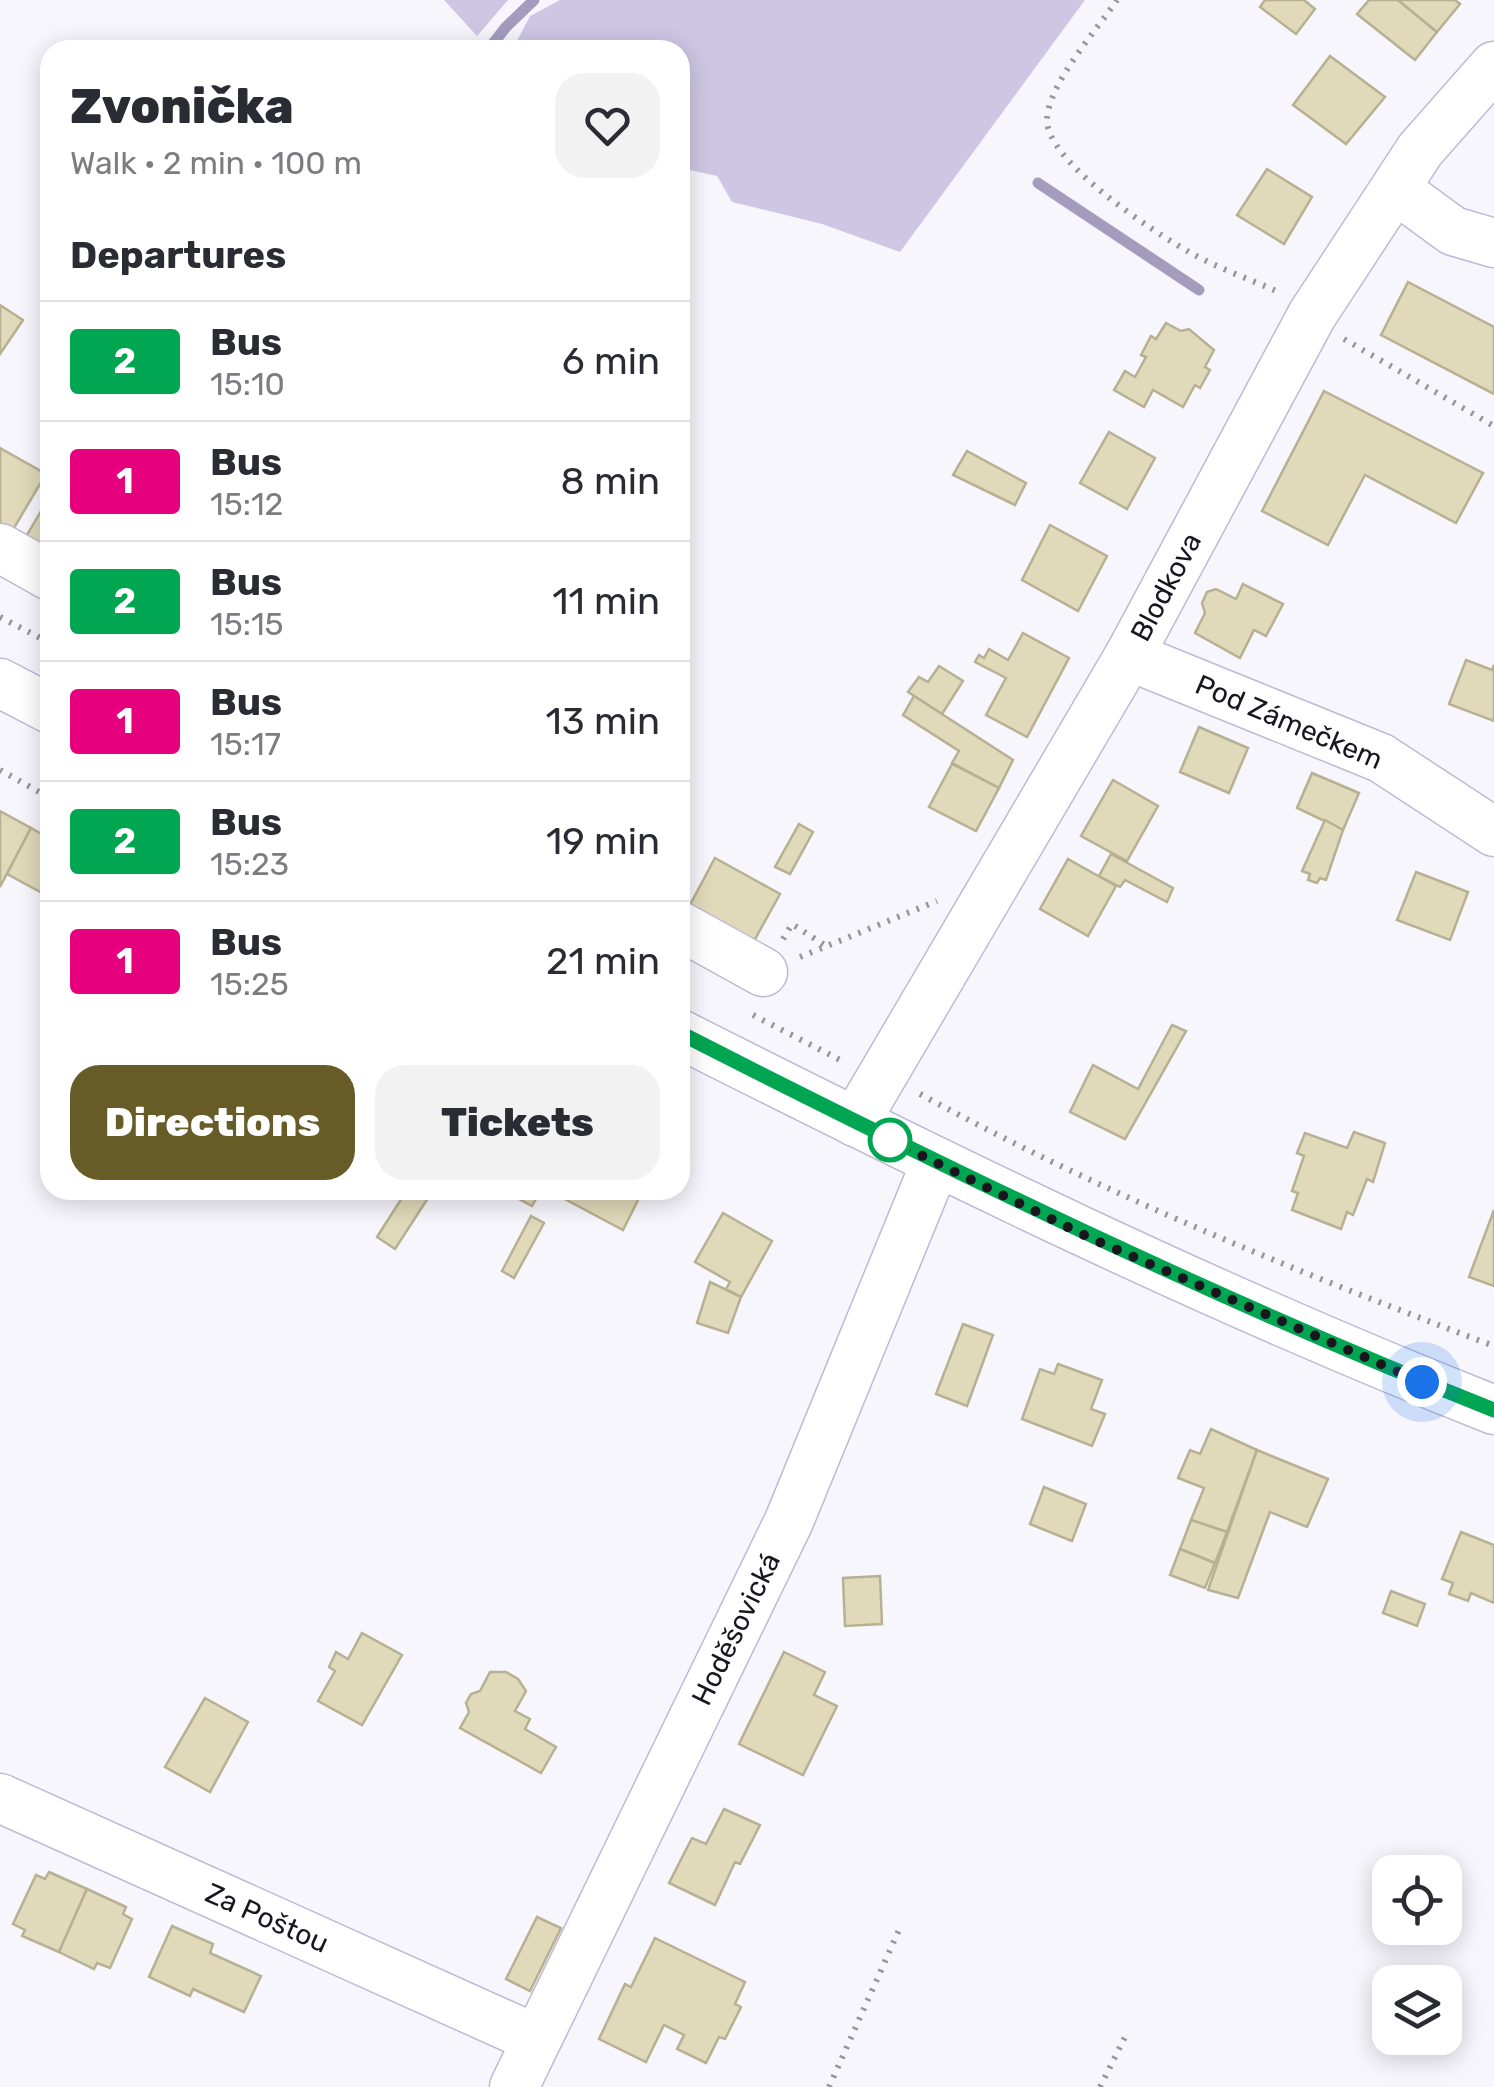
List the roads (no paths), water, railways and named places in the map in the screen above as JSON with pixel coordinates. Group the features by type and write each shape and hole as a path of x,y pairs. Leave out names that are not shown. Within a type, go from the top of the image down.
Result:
{"street":[{"name":"Blodkova","path":"855,1122 1129,656 1312,315 1420,150 1494,66"},
{"path":"1396,190 1453,230 1494,242"},
{"path":"0,548 40,570"},
{"name":"Pod Zámečkem","path":"1129,656 1381,758 1494,832"},
{"path":"690,935 754,992"},
{"path":"690,1039 1090,1238 1352,1354 1494,1410"},
{"name":"Hoděšovická","path":"514,2087 534,2038 790,1521 936,1162"},
{"name":"Za Poštou","path":"0,1798 534,2038"}],"waterway":[{"path":"496,40 534,0"},
{"path":"1038,183 1199,290"}]}
